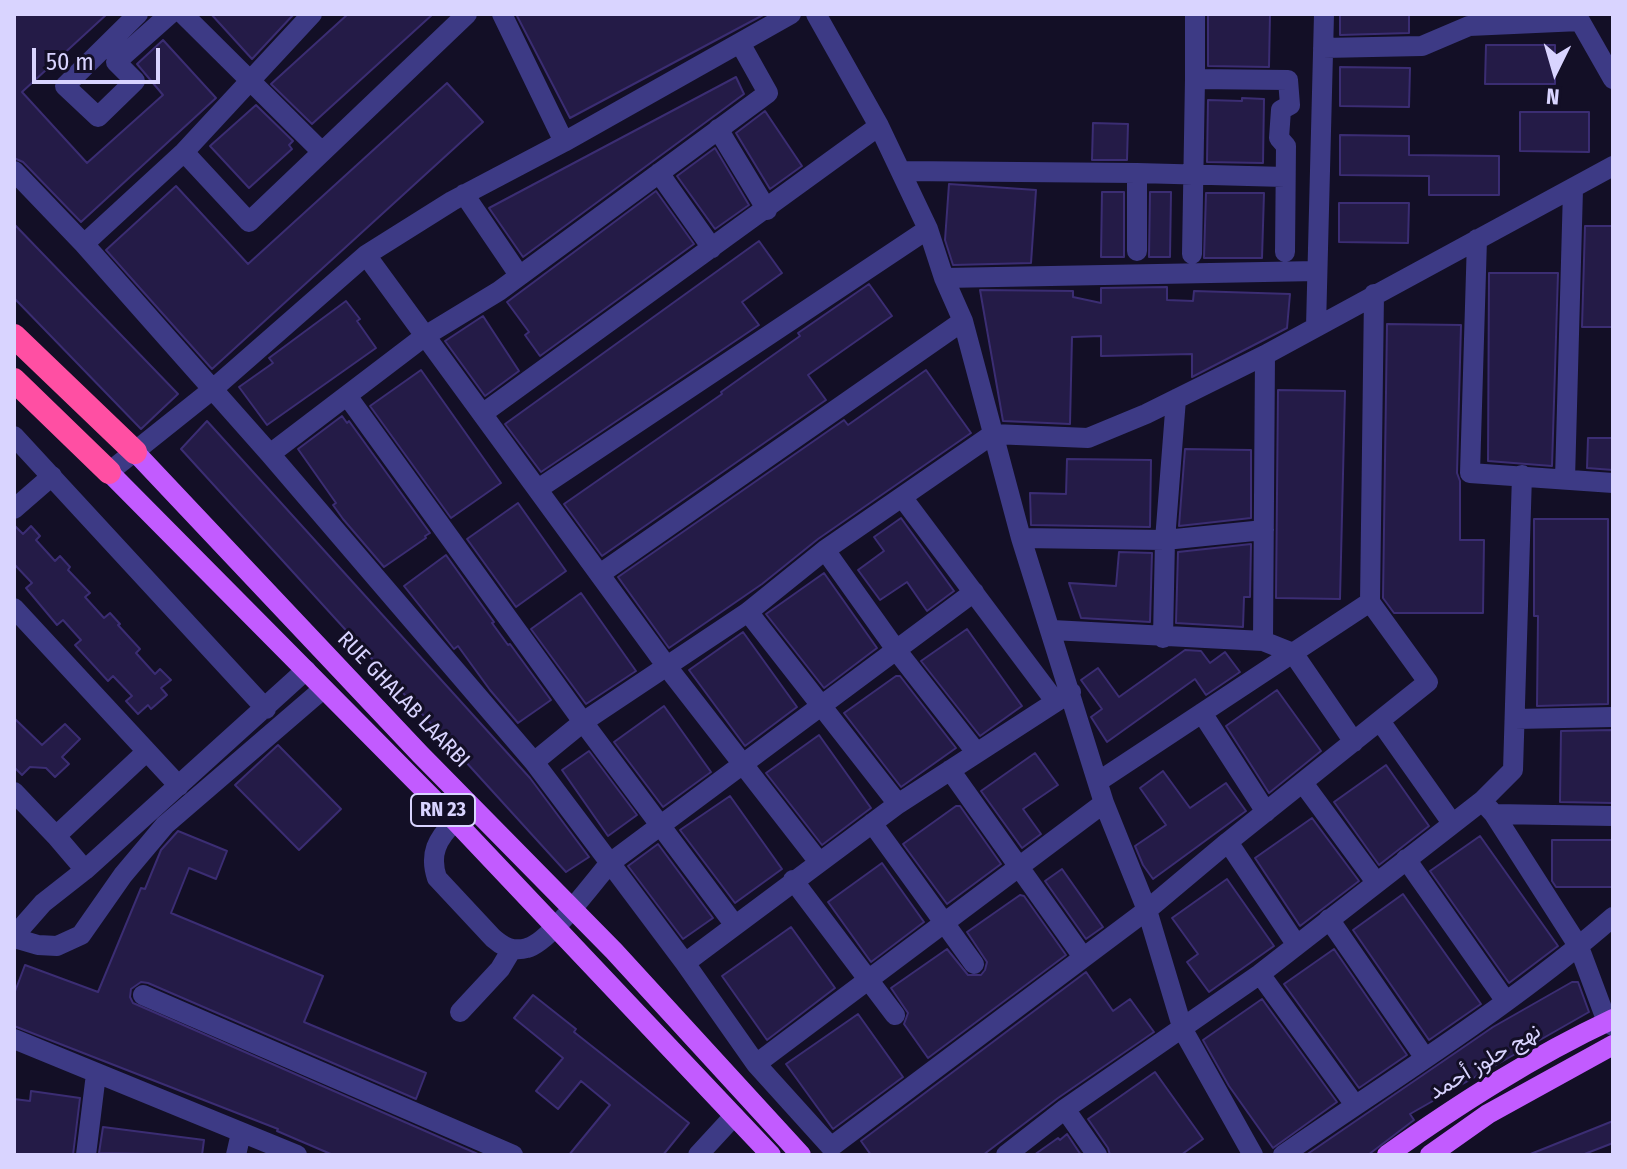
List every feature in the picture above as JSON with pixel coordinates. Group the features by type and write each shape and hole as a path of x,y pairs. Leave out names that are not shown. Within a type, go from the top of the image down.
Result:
{"highway":[{"path":"14,336 135,452"},
{"name":"RN 23","path":"14,380 109,472"}],"main road":[{"name":"RUE GHALAB LAARBI","path":"135,452 450,784 572,907 790,1151"},
{"name":"RN 23","path":"109,472 455,821 771,1155"},
{"path":"434,800 450,784"},
{"name":"نهج حلوز أحمد","path":"1387,1155 1458,1105 1569,1040 1611,1023"},
{"name":"نهج حلوز أحمد","path":"1430,1155 1488,1114 1613,1045"}],"street":[{"path":"138,14 65,86 98,117 135,81 116,62 170,14"},
{"path":"183,14 322,152"},
{"path":"84,244 184,152 312,14"},
{"path":"184,152 249,222 467,14"},
{"path":"502,14 564,142"},
{"path":"109,472 213,389 366,255 464,194 564,142 791,14"},
{"path":"816,14 879,126 928,229 944,278 963,321 1021,538 1052,630 1063,696 1099,781 1104,803 1147,910 1183,1030 1253,1155"},
{"path":"1192,254 1195,14"},
{"path":"1316,327 1324,14"},
{"path":"1323,48 1422,46 1469,26 1578,18 1613,79"},
{"path":"270,454 425,336 519,275 768,93 740,43"},
{"path":"1195,79 1288,80 1290,105 1281,110 1279,138 1286,146 1285,252"},
{"path":"482,414 879,126"},
{"path":"718,129 767,210"},
{"path":"534,762 583,722 748,612 825,550 993,434 1088,438 1265,355 1613,166"},
{"path":"14,171 84,244 213,389 534,762 685,963 756,1064 834,1151 1147,910 1428,682 1370,602 1374,294"},
{"path":"901,171 1285,177"},
{"path":"659,173 712,248"},
{"path":"1137,173 1137,251"},
{"path":"1565,479 1573,189"},
{"path":"464,194 519,275"},
{"path":"538,489 928,229"},
{"path":"1477,239 1470,473 1613,483"},
{"path":"366,255 668,668 819,862"},
{"path":"944,278 1317,271"},
{"path":"600,574 963,321"},
{"path":"1263,641 1265,355"},
{"path":"348,397 583,722 734,924"},
{"path":"1163,638 1165,540 1176,399"},
{"path":"14,436 266,709"},
{"path":"1488,807 1513,770 1522,475"},
{"path":"14,509 52,476"},
{"path":"902,497 974,592 1063,696"},
{"path":"1021,538 1165,540 1264,530"},
{"path":"825,550 897,651 976,752"},
{"path":"455,821 437,841 433,853 437,878 502,946 524,949 535,945 610,863 974,592"},
{"path":"1099,781 1370,602"},
{"path":"14,608 179,786"},
{"path":"748,612 898,804"},
{"path":"1052,630 1263,641 1293,653 1354,742"},
{"path":"306,670 85,870 43,903 14,937 38,945 57,946 81,935 123,875 165,825 323,689"},
{"path":"685,963 898,804 1063,696"},
{"path":"1202,713 1266,812"},
{"path":"1515,719 1613,717"},
{"path":"1380,721 1452,823"},
{"path":"56,836 146,752"},
{"path":"950,770 1083,957"},
{"path":"1303,783 1376,882"},
{"path":"14,792 85,870"},
{"path":"756,1064 1104,803"},
{"path":"1488,807 1579,947 1611,1023"},
{"path":"1006,1155 1065,1109 1260,974 1452,823 1488,807 1613,816"},
{"path":"872,823 974,964"},
{"path":"1228,842 1296,944"},
{"path":"1406,859 1505,1000"},
{"path":"793,880 895,1015"},
{"path":"1283,1155 1579,947 1613,917"},
{"path":"1329,919 1425,1058"},
{"path":"460,1012 500,969 512,949"},
{"path":"1260,974 1355,1105"},
{"path":"143,995 513,1155"},
{"path":"14,1039 297,1155"},
{"path":"86,1155 96,1074"},
{"path":"1065,1109 1097,1155"},
{"path":"698,1155 734,1116"},
{"path":"236,1155 241,1133"}],"building":[{"path":"14,14 107,14 22,92 87,163 163,95 137,64 163,40 216,98 81,222 23,162 14,158"},
{"path":"211,14 294,14 252,59"},
{"path":"348,14 433,14 312,124 271,84"},
{"path":"516,14 765,14 570,118"},
{"path":"1208,14 1270,14 1269,67 1208,66"},
{"path":"1340,14 1409,14 1409,33 1340,35"},
{"path":"1486,45 1555,45 1555,84 1485,84"},
{"path":"1340,67 1410,68 1409,107 1340,106"},
{"path":"736,77 744,94 523,257 489,208"},
{"path":"447,83 483,122 212,369 106,250 176,186 248,264"},
{"path":"1242,98 1264,99 1263,163 1207,162 1208,100 1242,101"},
{"path":"256,105 293,141 289,145 292,149 249,188 210,146"},
{"path":"765,111 802,166 770,189 736,133"},
{"path":"1520,112 1589,112 1589,152 1520,151"},
{"path":"1093,123 1128,124 1127,160 1092,160"},
{"path":"1340,135 1409,136 1409,155 1499,156 1499,195 1429,195 1429,176 1340,175"},
{"path":"715,148 749,205 715,229 677,176"},
{"path":"949,184 1036,190 1031,263 953,265 945,240"},
{"path":"656,191 694,244 540,356 525,335 529,332 507,302"},
{"path":"1102,192 1124,192 1124,257 1101,257"},
{"path":"1150,192 1171,192 1170,257 1149,257"},
{"path":"1206,193 1264,193 1262,258 1204,258"},
{"path":"1339,203 1409,203 1408,243 1339,242"},
{"path":"14,224 178,394 141,429 14,298"},
{"path":"1585,226 1613,226 1613,327 1582,327"},
{"path":"759,241 782,273 742,302 759,325 541,472 505,424"},
{"path":"1489,273 1558,273 1552,466 1488,461"},
{"path":"869,284 892,316 808,375 826,400 602,556 564,504 722,394 800,336 798,333"},
{"path":"1167,287 1167,300 1193,301 1194,291 1290,294 1287,328 1192,377 1192,354 1101,356 1101,336 1072,337 1070,424 1003,421 980,290 1073,291 1073,297 1101,303 1101,288"},
{"path":"346,301 376,348 267,425 239,387 273,363 269,358"},
{"path":"483,316 519,371 485,396 445,341"},
{"path":"1387,324 1461,325 1457,473 1460,481 1460,540 1484,540 1483,613 1394,613 1383,598"},
{"path":"421,370 501,483 451,518 370,406"},
{"path":"926,370 971,433 669,648 618,577 844,420 848,425"},
{"path":"1278,390 1345,391 1340,599 1276,598"},
{"path":"342,416 347,423 349,421 430,533 384,567 343,519 333,505 336,503 298,449"},
{"path":"207,421 530,778 589,857 566,872 181,449"},
{"path":"1588,438 1613,438 1613,470 1587,468"},
{"path":"1185,449 1251,450 1251,518 1179,526"},
{"path":"1067,459 1151,460 1150,527 1031,525 1030,493 1066,494"},
{"path":"518,503 566,571 516,607 467,539"},
{"path":"901,518 954,591 927,611 907,582 880,600 858,570 884,551 874,537"},
{"path":"1534,519 1608,519 1608,704 1537,706 1538,616 1534,616"},
{"path":"14,525 23,534 31,526 40,536 36,540 55,561 60,556 70,567 68,570 90,593 85,597 104,618 110,613 140,649 136,653 155,674 160,669 171,680 161,688 167,695 151,709 148,705 138,714 126,701 132,696 113,676 108,681 75,645 81,640 63,620 57,625 26,588 32,583 14,564"},
{"path":"1251,544 1250,597 1244,597 1243,627 1176,623 1178,552"},
{"path":"1119,552 1152,553 1150,622 1081,618 1069,583 1116,586"},
{"path":"446,555 492,623 551,700 518,723 458,646 454,649 404,586"},
{"path":"824,573 877,648 824,688 766,614"},
{"path":"581,593 636,671 586,704 531,629"},
{"path":"967,629 1022,706 980,736 921,661"},
{"path":"743,632 797,707 745,746 689,670"},
{"path":"1185,650 1201,651 1210,663 1225,652 1240,672 1206,695 1195,679 1107,742 1091,717 1102,709 1081,680 1098,668 1119,697"},
{"path":"900,676 956,748 901,787 844,713"},
{"path":"1277,690 1321,751 1269,793 1226,726"},
{"path":"664,706 711,772 663,807 614,742"},
{"path":"14,718 42,745 65,724 80,739 62,757 69,764 55,777 46,768 30,767 22,775 14,767"},
{"path":"1613,730 1613,803 1560,802 1561,731"},
{"path":"819,735 871,808 822,845 766,773"},
{"path":"278,745 341,809 299,850 235,785"},
{"path":"589,751 637,815 608,836 562,770"},
{"path":"1035,753 1058,785 1023,809 1041,834 1022,848 981,791"},
{"path":"1386,765 1429,826 1379,865 1334,802"},
{"path":"1163,771 1190,808 1226,783 1246,811 1153,879 1135,846 1166,825 1140,788"},
{"path":"730,796 782,869 735,903 680,830"},
{"path":"960,806 1001,864 947,904 903,844"},
{"path":"1312,818 1359,881 1300,926 1255,858"},
{"path":"178,831 227,851 216,879 189,868 171,913 323,976 304,1022 426,1073 416,1099 148,983 141,982 131,989 133,1003 480,1155 333,1155 278,1129 14,1026 14,994 25,965 98,992 141,888 145,889 161,850"},
{"path":"1480,836 1558,946 1509,983 1430,871"},
{"path":"1552,840 1613,840 1613,887 1556,887 1552,881"},
{"path":"658,844 713,918 683,939 628,866"},
{"path":"882,863 924,922 871,962 828,902"},
{"path":"1062,869 1103,927 1086,939 1045,881"},
{"path":"1227,879 1274,946 1209,992 1187,962 1198,954 1172,918"},
{"path":"1403,894 1481,1004 1429,1040 1353,930"},
{"path":"1020,895 1024,896 1066,955 928,1058 904,1024 908,1013 891,988 947,949 968,975 981,975 987,962 967,932"},
{"path":"791,927 835,988 767,1040 722,976"},
{"path":"1334,949 1407,1055 1359,1088 1284,984"},
{"path":"1086,972 1113,1011 1130,999 1154,1032 1058,1098 983,1155 871,1155 861,1141"},
{"path":"1572,982 1578,982 1589,1012 1410,1114 1414,1120 1368,1155 1306,1155 1493,1027"},
{"path":"533,995 576,1029 574,1032 689,1123 663,1155 569,1155 610,1105 581,1081 558,1109 536,1091 563,1058 514,1018"},
{"path":"1262,999 1337,1102 1273,1148 1229,1086 1203,1040"},
{"path":"858,1014 903,1077 833,1129 786,1064"},
{"path":"1155,1072 1203,1139 1181,1155 1110,1155 1088,1119"},
{"path":"31,1091 80,1098 73,1155 14,1155 14,1099 30,1101"},
{"path":"1613,1121 1613,1143 1582,1155 1528,1155"},
{"path":"103,1127 204,1140 202,1155 99,1153"},
{"path":"1067,1134 1081,1155 1034,1155 1058,1138 1060,1140"}]}
